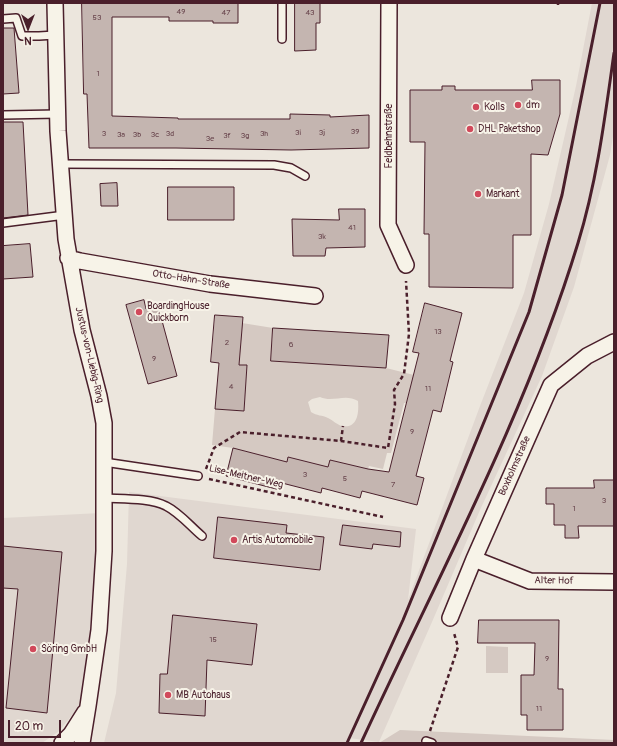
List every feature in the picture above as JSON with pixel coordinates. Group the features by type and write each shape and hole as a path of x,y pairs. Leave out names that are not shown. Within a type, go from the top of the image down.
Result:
{"street":[{"name":"Justus-von-Liebig-Ring","path":"55,3 58,114 68,258 82,330 99,396 104,423 104,551 99,630 82,743"},
{"name":"Feldbehnstraße","path":"389,3 388,225 406,265"},
{"name":"Otto-Hahn-Straße","path":"68,258 210,284 315,296"},
{"name":"Boxholmstraße","path":"450,618 474,559 551,385 587,356 614,342"},
{"name":"Alter Hof","path":"474,559 530,581 614,582"},
{"name":"Justus-von-Liebig-Ring","path":"62,743 71,734 88,706"}],"lane":[{"path":"282,3 282,39"},
{"path":"3,19 16,18 22,36 55,35"},
{"path":"3,115 58,114"},
{"path":"61,164 274,165 291,168 305,176"},
{"path":"3,223 65,216"},
{"name":"Lise-Meitner-Weg","path":"104,462 201,477"},
{"path":"105,498 155,502 166,506 202,536"}],"path":[{"path":"201,477 214,448 240,432 341,441 388,448 395,404 394,390 404,374 409,334 406,265"},
{"path":"341,441 343,426"},
{"name":"Lise-Meitner-Weg","path":"201,477 383,517"},
{"path":"429,742 458,647 450,618"}],"shaded area":[{"path":"592,3 614,3 614,130 610,155 574,287 542,376 480,510 379,742 349,738 346,743 104,743 116,693 127,564 129,492 416,529 408,600 480,406 524,293 549,204 576,86"},
{"path":"242,323 273,328 272,361 386,368 414,375 406,403 404,403 391,453 387,453 383,469 369,466 368,469 330,460 328,467 289,457 287,462 233,448 212,445 215,409 244,411 247,366 239,365","holes":["320,397 325,399 348,398 358,401 358,415 354,422 351,425 342,426 324,416 311,412 308,402 312,399"]},
{"path":"100,513 84,701 58,732 42,743 3,743 3,518"},
{"path":"486,646 508,647 508,673 486,673"},
{"path":"400,730 614,740 614,743 379,743"}],"building":[{"path":"82,3 238,3 238,23 213,23 213,21 169,21 169,17 112,17 112,116 178,119 290,119 290,114 330,115 330,117 369,115 369,148 291,150 89,148 87,94 84,94"},
{"path":"295,3 320,3 320,23 316,23 316,50 295,51"},
{"path":"3,28 14,28 19,93 3,94"},
{"name":"Markant","path":"532,80 560,80 560,114 548,155 531,154 531,235 513,235 513,288 429,287 429,234 424,234 425,142 410,142 410,90 442,90 442,86 455,86 455,90 532,90"},
{"path":"3,122 23,122 28,215 3,218"},
{"path":"117,183 118,206 101,206 100,184"},
{"path":"168,187 234,187 234,220 168,220"},
{"path":"339,209 365,209 365,247 326,248 325,256 293,256 292,219 339,220"},
{"path":"30,244 33,277 3,279 3,246"},
{"path":"144,300 146,309 158,306 177,376 148,384 126,305"},
{"path":"425,303 462,313 450,361 453,362 441,412 433,410 416,476 424,478 417,505 362,491 360,498 322,488 321,493 282,483 280,490 226,476 233,448 287,462 288,457 328,467 330,460 368,469 389,472 419,353 413,352"},
{"path":"215,315 243,317 239,365 247,365 244,411 215,409 219,363 211,362"},
{"path":"273,328 389,335 386,368 271,361"},
{"path":"594,480 614,480 614,526 578,526 579,538 565,538 565,525 554,525 554,504 546,504 546,488 594,488"},
{"path":"218,517 287,525 286,533 324,537 320,570 214,558"},
{"path":"343,525 401,532 400,547 373,544 372,549 340,545"},
{"name":"Söring GmbH","path":"3,546 62,552 47,713 6,708 18,589 3,588"},
{"path":"173,615 257,624 252,665 207,660 205,716 159,713 160,674 167,674"},
{"path":"479,620 559,620 558,689 563,689 563,730 527,730 527,715 521,715 521,675 534,675 535,643 478,643"}],"railway":[{"path":"347,743 403,620 529,312 562,195 600,3"},
{"path":"361,743 506,434 557,308 585,220 600,149 614,53"}],"place":[{"name":"dm","path":"518,105"},
{"name":"Kolls","path":"476,107"},
{"name":"DHL Paketshop","path":"470,129"},
{"name":"Markant","path":"478,194"},
{"name":"BoardingHouse Quickborn","path":"139,312"},
{"name":"Artis Automobile","path":"234,540"},
{"name":"Söring GmbH","path":"33,649"},
{"name":"MB Autohaus","path":"168,695"}]}
